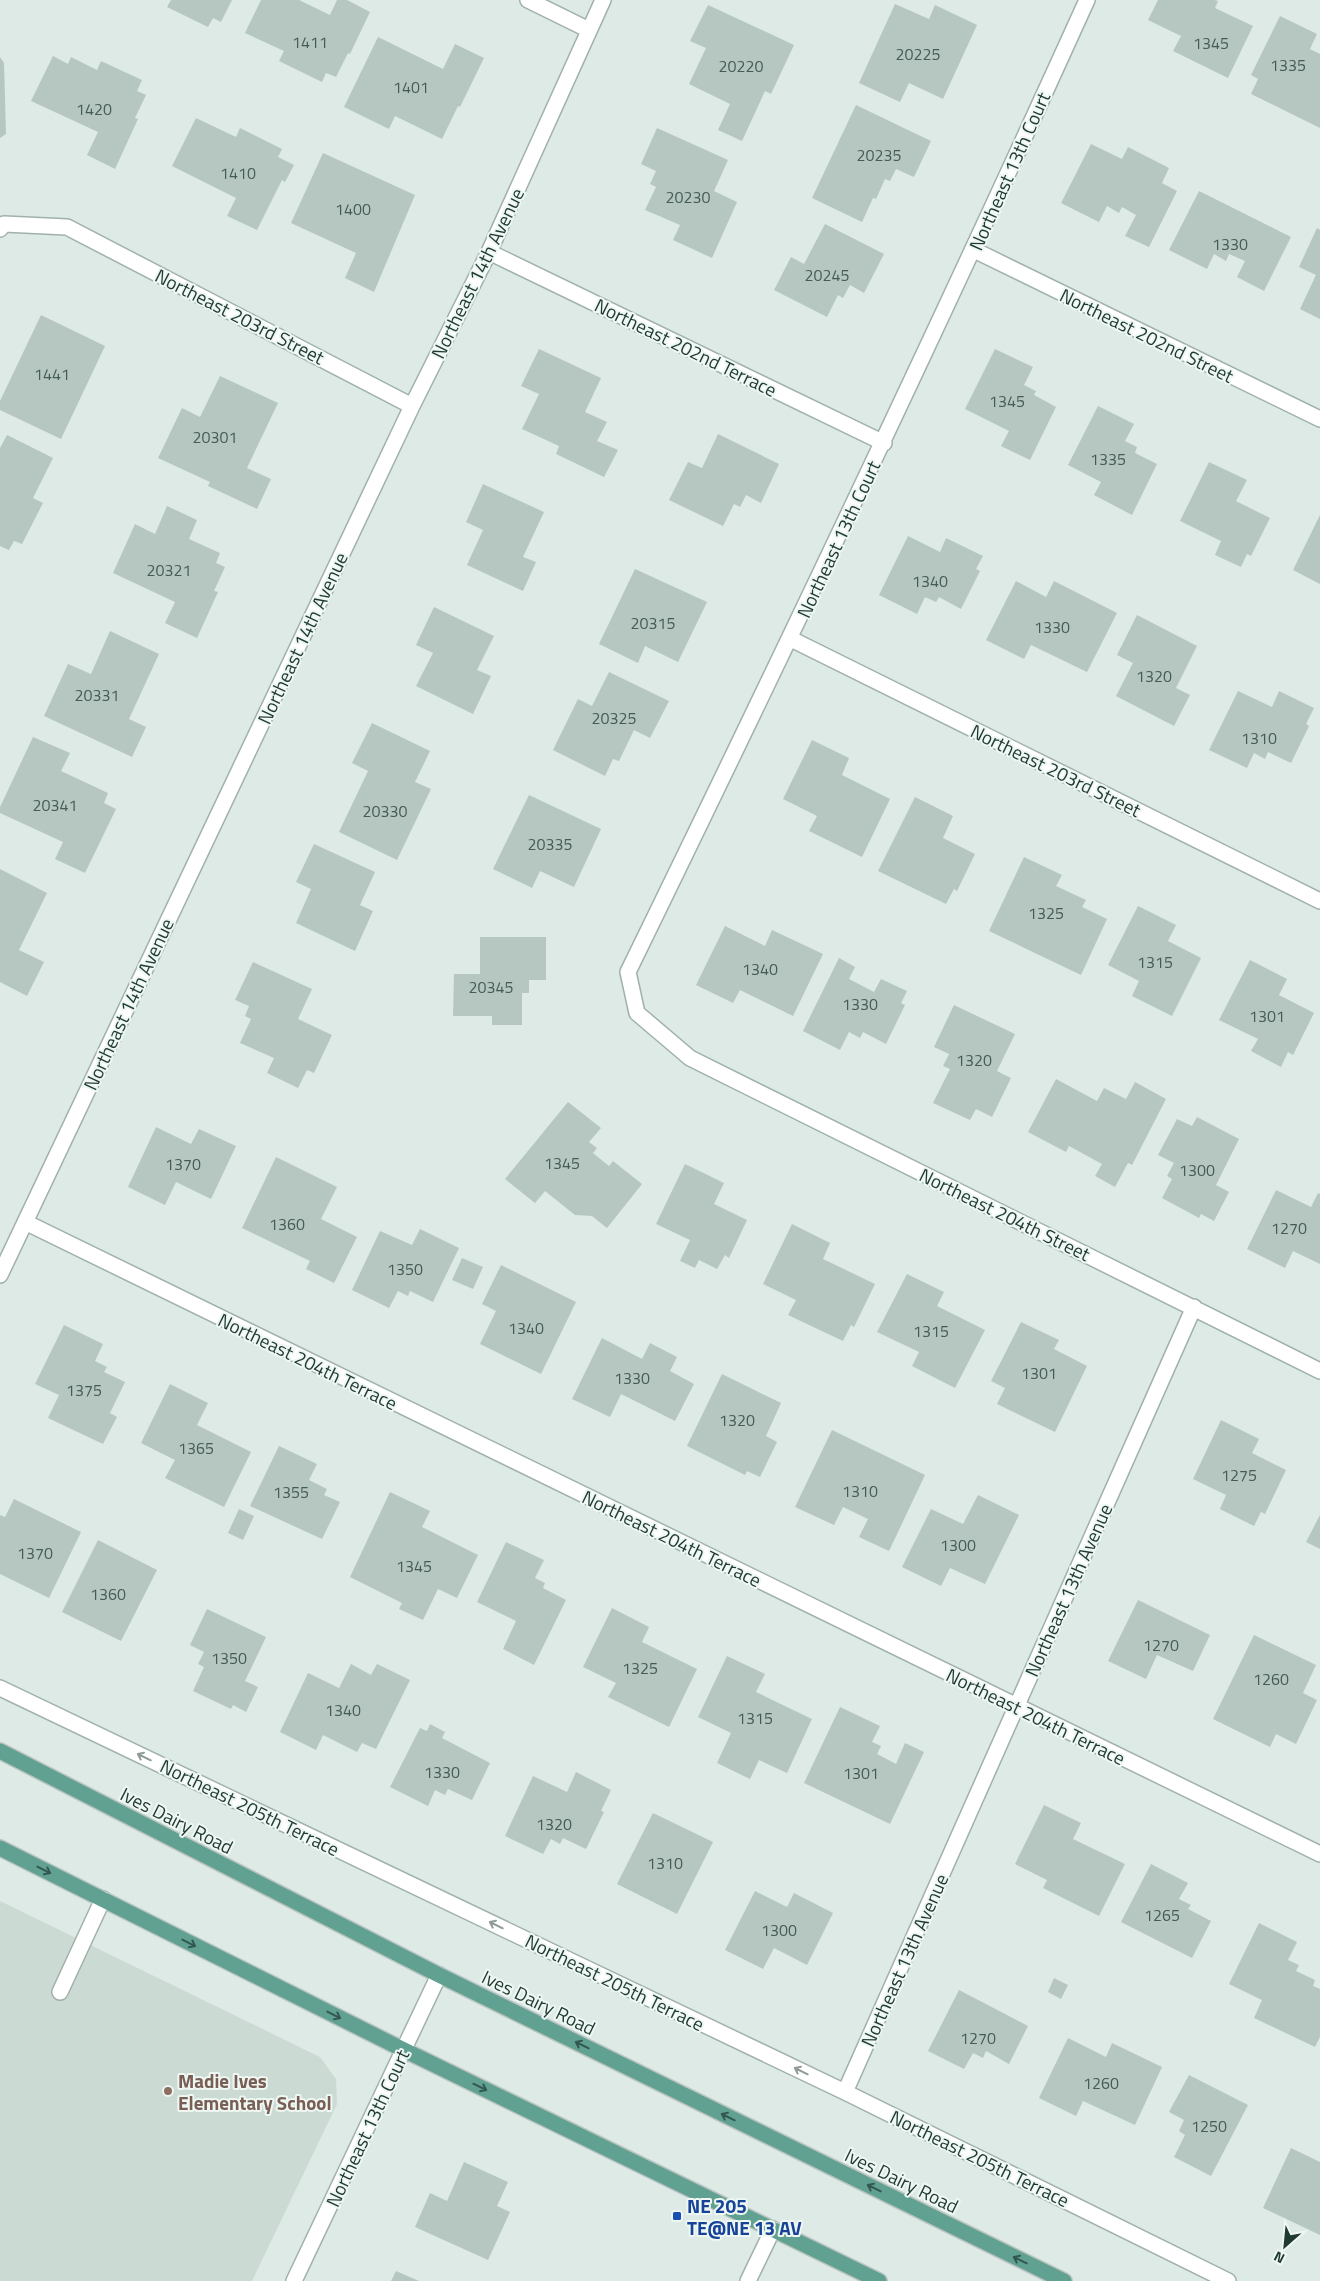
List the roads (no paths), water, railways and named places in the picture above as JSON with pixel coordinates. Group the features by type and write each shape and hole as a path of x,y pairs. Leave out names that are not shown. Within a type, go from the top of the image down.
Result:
{"main road":[{"name":"Ives Dairy Road","path":"0,1751 439,1975 1064,2281"},
{"path":"0,1848 404,2050 879,2281"}],"street":[{"path":"528,0 589,30"},
{"name":"Northeast 14th Avenue","path":"0,1275 412,406 489,252 603,0"},
{"name":"Northeast 13th Court","path":"690,1058 636,1013 628,972 884,443 1087,0"},
{"name":"Northeast 203rd Street","path":"0,229 4,224 67,227 412,406"},
{"name":"Northeast 202nd Street","path":"974,250 1320,420"},
{"name":"Northeast 202nd Terrace","path":"489,252 884,443"},
{"name":"Northeast 203rd Street","path":"791,638 1320,901"},
{"name":"Northeast 204th Street","path":"690,1058 1194,1306 1320,1371"},
{"name":"Northeast 204th Terrace","path":"25,1222 1320,1854"},
{"name":"Northeast 13th Avenue","path":"845,2092 1194,1306"},
{"name":"Northeast 205th Terrace","path":"0,1688 845,2092 1228,2281"},
{"path":"60,1992 102,1899"},
{"name":"Northeast 13th Court","path":"294,2281 439,1975"},
{"path":"748,2281 773,2229"}],"place":[{"name":"Madie Ives Elementary School","path":"168,2091"},
{"name":"NE 205 TE@NE 13 AV","path":"677,2216"}]}
